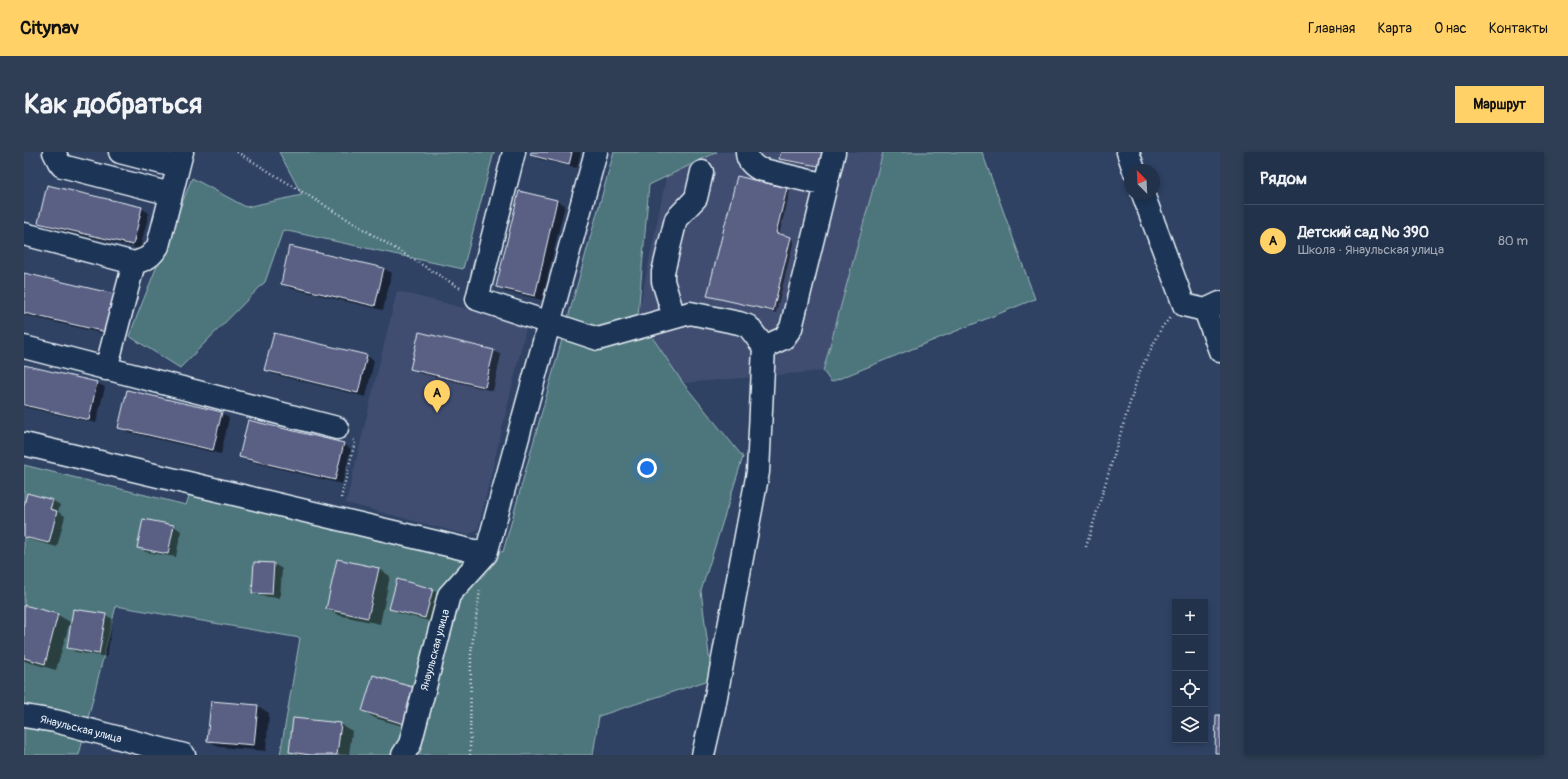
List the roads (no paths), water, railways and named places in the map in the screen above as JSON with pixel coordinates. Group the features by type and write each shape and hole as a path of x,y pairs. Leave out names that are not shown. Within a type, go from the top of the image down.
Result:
{"street":[{"path":"54,152 58,162 62,166 171,194"},
{"path":"24,234 134,263 145,260 153,255 158,246 180,160 120,152"},
{"path":"514,152 477,299 598,339 690,313 748,326 764,347 758,472 714,707 703,755"},
{"path":"24,444 486,554 596,152"},
{"path":"747,152 747,156 752,164 759,169 826,186"},
{"path":"764,347 784,338 791,328 834,152"},
{"path":"1128,152 1132,164"},
{"path":"674,317 663,281 664,268 676,220 696,198 702,172"},
{"path":"1145,200 1184,305 1212,307 1220,351"},
{"path":"106,369 134,263"},
{"path":"24,347 336,428"},
{"name":"Янаульская улица","path":"403,755 410,744 449,595 486,554"},
{"name":"Янаульская улица","path":"24,716 55,721 184,755"}],"place":[{"name":"Детский сад № 390","path":"437,413"}]}
